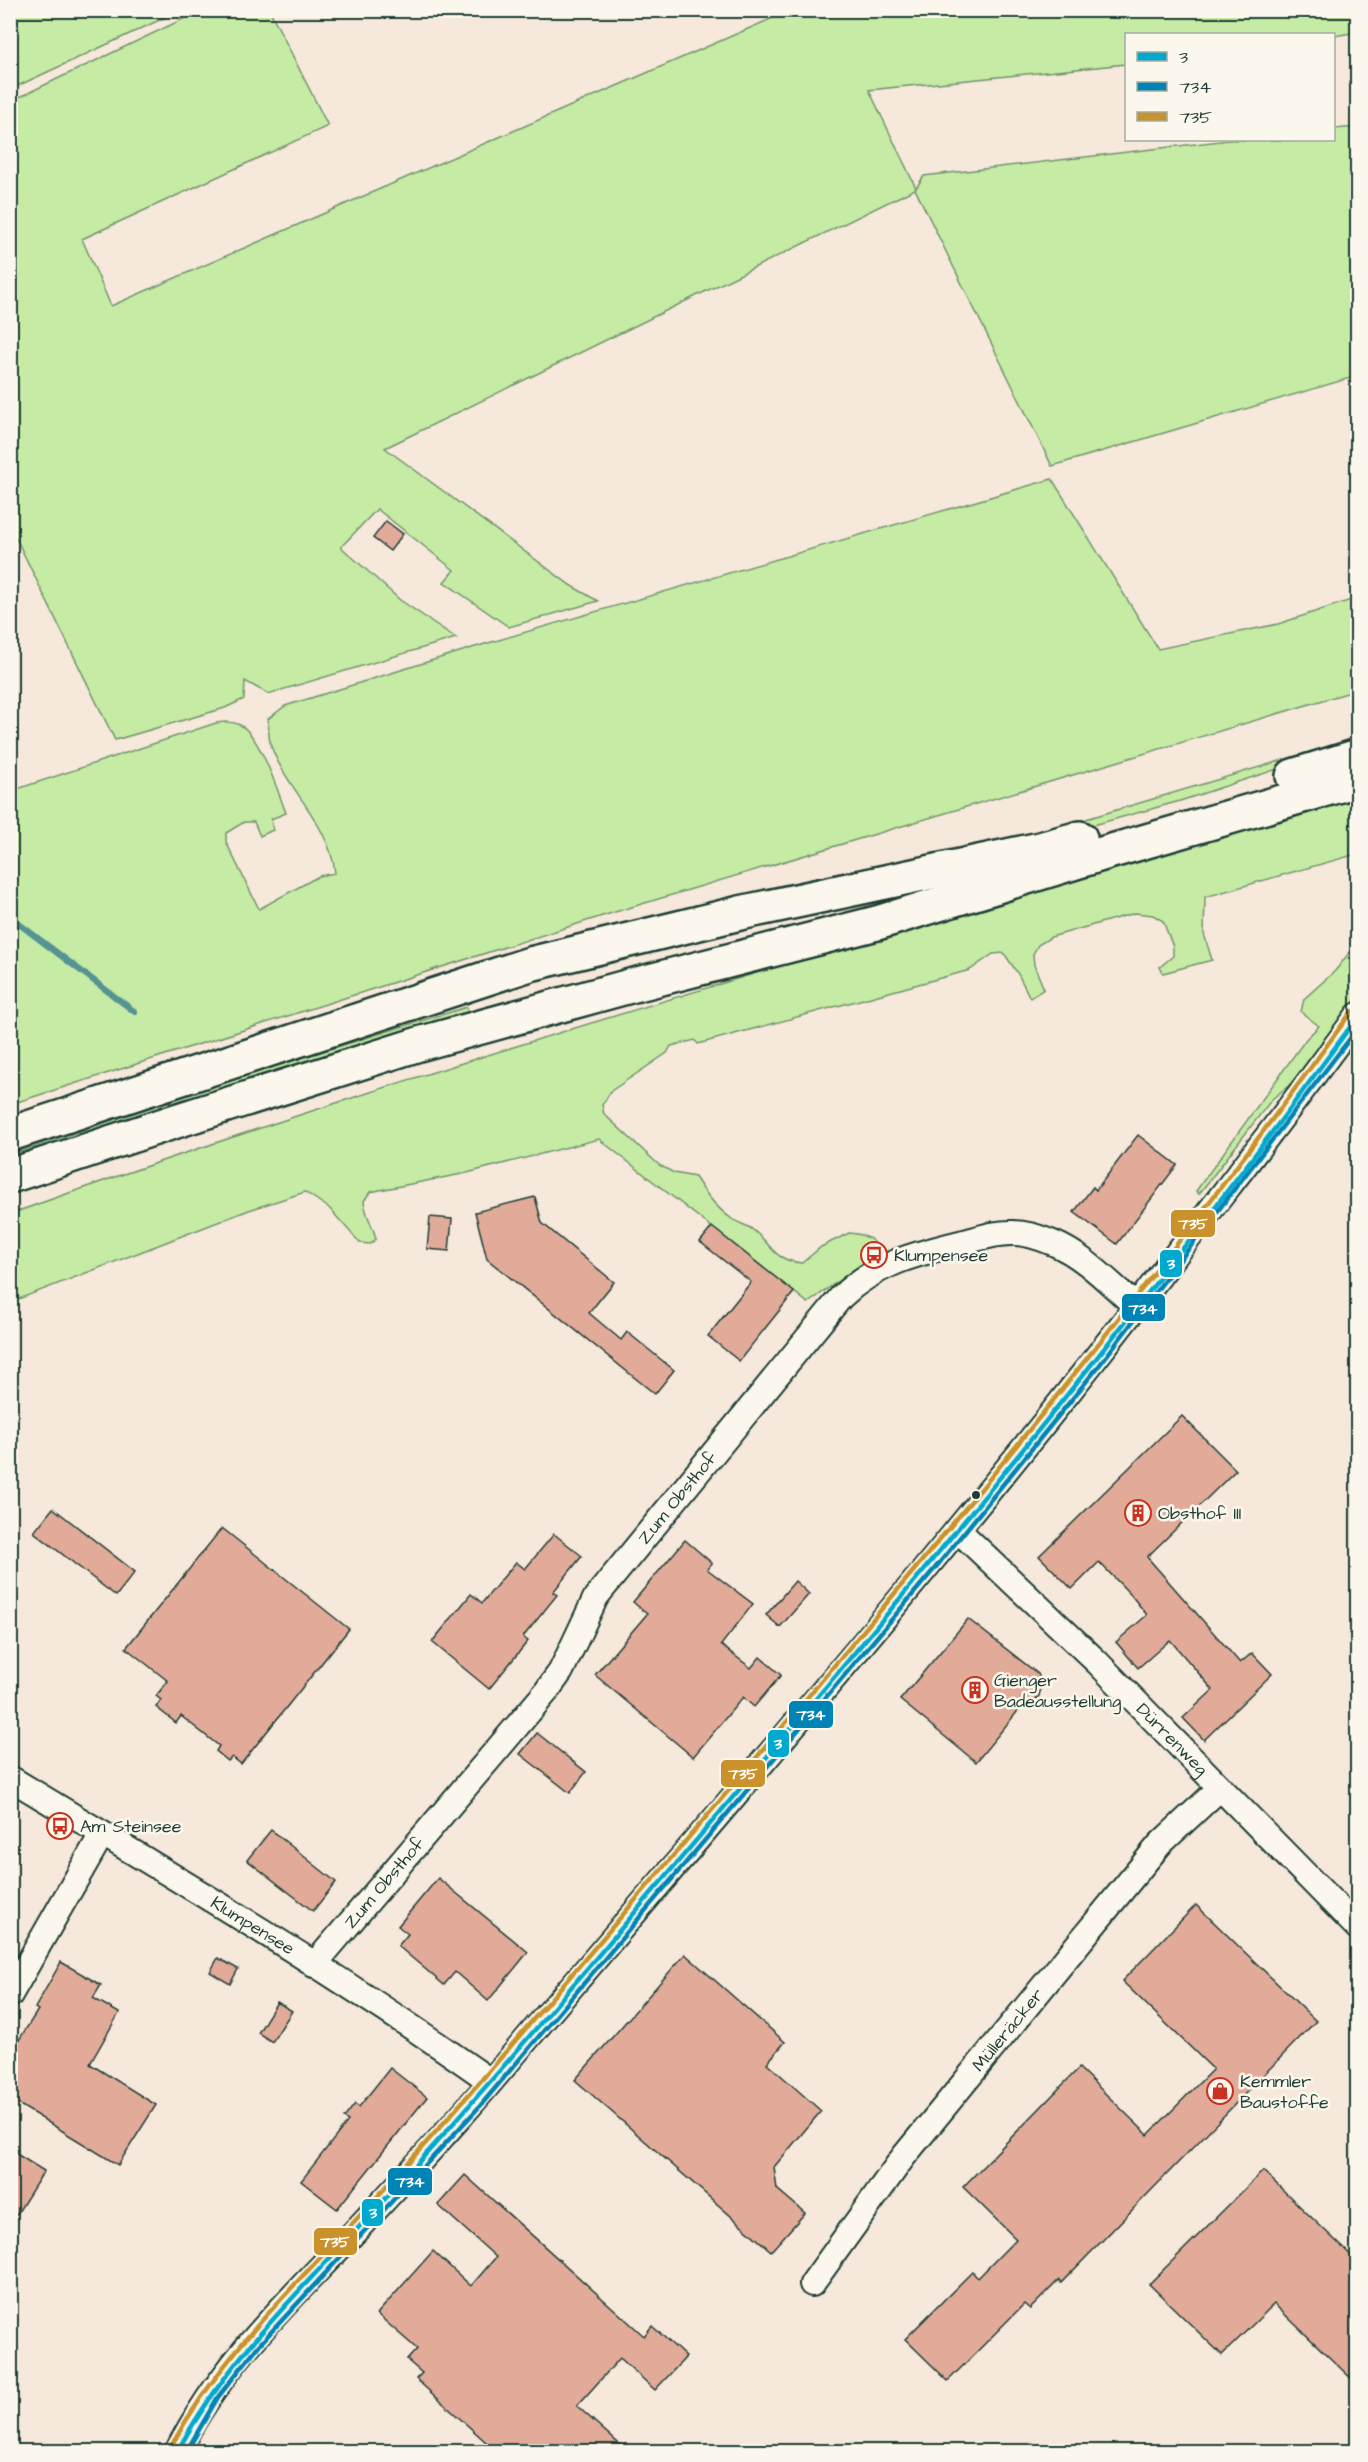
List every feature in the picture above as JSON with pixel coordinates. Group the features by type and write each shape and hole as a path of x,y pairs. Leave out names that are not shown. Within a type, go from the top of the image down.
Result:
{"highway":[{"path":"10,1134 530,964 740,913 1040,849 1226,797 1358,756"},
{"path":"10,1176 419,1044 630,986 877,923 1094,856 1358,780"}],"street":[{"path":"177,2451 209,2395 248,2343 414,2168 958,1531 1137,1307 1303,1091 1358,1015"},
{"name":"Zum Obsthof","path":"314,1965 546,1692 561,1671 596,1597 834,1305 857,1282 891,1263 919,1253 998,1234 1014,1233 1033,1236 1064,1249 1081,1260 1137,1307"},
{"name":"Dürrenweg","path":"958,1531 1096,1662 1358,1928"},
{"name":"Klumpensee","path":"10,1778 314,1965 428,2037 490,2081"},
{"name":"Mülleräcker","path":"812,2283 904,2156 1160,1844 1219,1789"},
{"path":"10,1995 102,1834"}],"green space":[{"path":"11,10 179,10 179,11 11,89"},
{"path":"202,10 270,11 328,126 82,239 111,306 789,11 1357,11 1357,32 1335,36 1335,33 1125,33 1125,64 869,90 916,188 924,176 1221,141 1335,141 1335,129 1357,127 1357,376 1052,466 915,189 385,448 570,585 598,601 509,627 444,582 454,570 377,509 341,547 400,600 456,638 268,694 245,681 244,699 225,708 115,740 11,528 11,101"},
{"path":"1052,479 1158,649 1278,624 1357,598 1357,690 615,912 11,1104 11,791 216,723 231,722 240,725 254,740 261,752 286,813 271,819 273,830 260,836 254,822 244,822 226,833 226,842 259,909 319,876 335,873 331,855 317,823 287,778 271,746 268,719 285,706 485,644"},
{"path":"1357,738 1357,743 1180,801 1007,849 1006,843"},
{"path":"1357,793 1357,854 1205,897 1204,934 1212,960 1163,973 1160,967 1173,956 1173,947 1163,921 1153,915 1135,913 1051,937 1038,945 1033,954 1034,965 1044,989 1030,998 1004,953 993,954 970,970 698,1044 695,1040 671,1046 667,1053 611,1091 602,1105 604,1114 659,1165 674,1173 695,1177 721,1210 732,1219 753,1230 784,1259 802,1263 821,1247 849,1233 863,1236 875,1243 878,1252 808,1303 599,1139 467,1173 370,1192 364,1201 376,1239 370,1244 360,1243 329,1208 305,1192 249,1210 11,1302 10,1214 177,1156 512,1047"},
{"path":"1357,943 1357,997 1334,1034 1292,1083 1272,1099 1199,1194 1196,1191 1306,1039 1319,1026 1301,1012 1304,999 1335,971"},
{"path":"467,1007 469,1013 11,1162 10,1155 295,1060"}],"building":[{"path":"386,521 403,534 390,551 373,538"},
{"path":"1138,1135 1177,1165 1117,1244 1074,1212 1093,1187 1096,1190"},
{"path":"535,1197 542,1223 614,1282 589,1313 621,1340 627,1332 674,1370 655,1394 487,1259 475,1212"},
{"path":"430,1217 452,1219 449,1251 427,1249"},
{"path":"712,1227 794,1292 739,1361 708,1336 751,1282 700,1242"},
{"path":"1182,1416 1236,1470 1147,1557 1240,1663 1252,1653 1272,1674 1204,1740 1183,1718 1213,1690 1170,1640 1138,1668 1116,1642 1147,1615 1131,1595 1099,1562 1072,1589 1039,1556"},
{"path":"53,1508 135,1572 116,1596 34,1532"},
{"path":"222,1528 349,1629 241,1764 232,1757 228,1761 216,1751 219,1746 181,1716 176,1723 156,1707 161,1700 156,1696 168,1681 126,1648"},
{"path":"554,1534 582,1556 553,1592 557,1595 523,1637 528,1641 489,1689 432,1642 471,1594 482,1603 516,1562 525,1569"},
{"path":"685,1540 712,1563 707,1569 753,1604 721,1645 751,1668 760,1657 781,1675 754,1707 743,1697 693,1757 595,1675 647,1614 633,1602"},
{"path":"795,1581 809,1594 780,1627 766,1615"},
{"name":"Gienger Badeausstellung","path":"968,1619 1038,1674 1042,1683 1039,1696 1033,1704 1027,1700 976,1762 900,1700"},
{"path":"537,1733 586,1772 570,1793 520,1754"},
{"path":"271,1830 336,1882 313,1911 247,1860"},
{"path":"438,1878 528,1952 488,2001 455,1972 444,1985 398,1946 408,1934 398,1926"},
{"name":"Kemmler Baustoffe","path":"1196,1905 1316,2021 1061,2283 1059,2280 1030,2309 1024,2304 948,2381 905,2339 972,2272 978,2278 1016,2239 963,2187 1079,2068 1148,2135 1213,2069 1122,1981"},
{"path":"685,1954 785,2042 767,2063 821,2111 774,2167 777,2189 805,2213 771,2251 575,2080"},
{"path":"218,1958 238,1969 230,1984 210,1972"},
{"path":"61,1962 101,1985 93,1998 119,2013 90,2064 156,2105 118,2165 10,2099 10,2054 38,2010 35,2008"},
{"path":"277,2002 292,2011 272,2042 258,2033"},
{"path":"390,2068 427,2097 337,2209 301,2181 348,2121 344,2118 355,2104 359,2107"},
{"path":"10,2150 44,2171 10,2225"},
{"path":"1263,2171 1358,2262 1358,2385 1274,2304 1222,2355 1149,2284"},
{"path":"465,2175 644,2336 652,2326 686,2357 655,2390 620,2358 577,2406 627,2451 478,2451 486,2442 416,2379 422,2373 407,2360 417,2349 377,2314 433,2251 471,2286 496,2257 438,2205"}],"waterway":[{"path":"10,917 135,1012"}],"transit line":[{"name":"735","path":"170,2448 209,2386 231,2357 277,2303 398,2174 488,2072 952,1524 1156,1270 1352,1011"},
{"name":"3","path":"177,2452 216,2390 260,2334 495,2076 750,1777 958,1528 1162,1275 1358,1016"},
{"name":"734","path":"186,2452 218,2397 259,2345 480,2106 936,1567 1098,1367 1358,1028"}],"place":[{"name":"Klumpensee","path":"874,1255"},
{"name":"Obsthof III","path":"1138,1513"},
{"name":"Gienger Badeausstellung","path":"975,1690"},
{"name":"Am Steinsee","path":"60,1826"},
{"name":"Kemmler Baustoffe","path":"1220,2091"}]}
